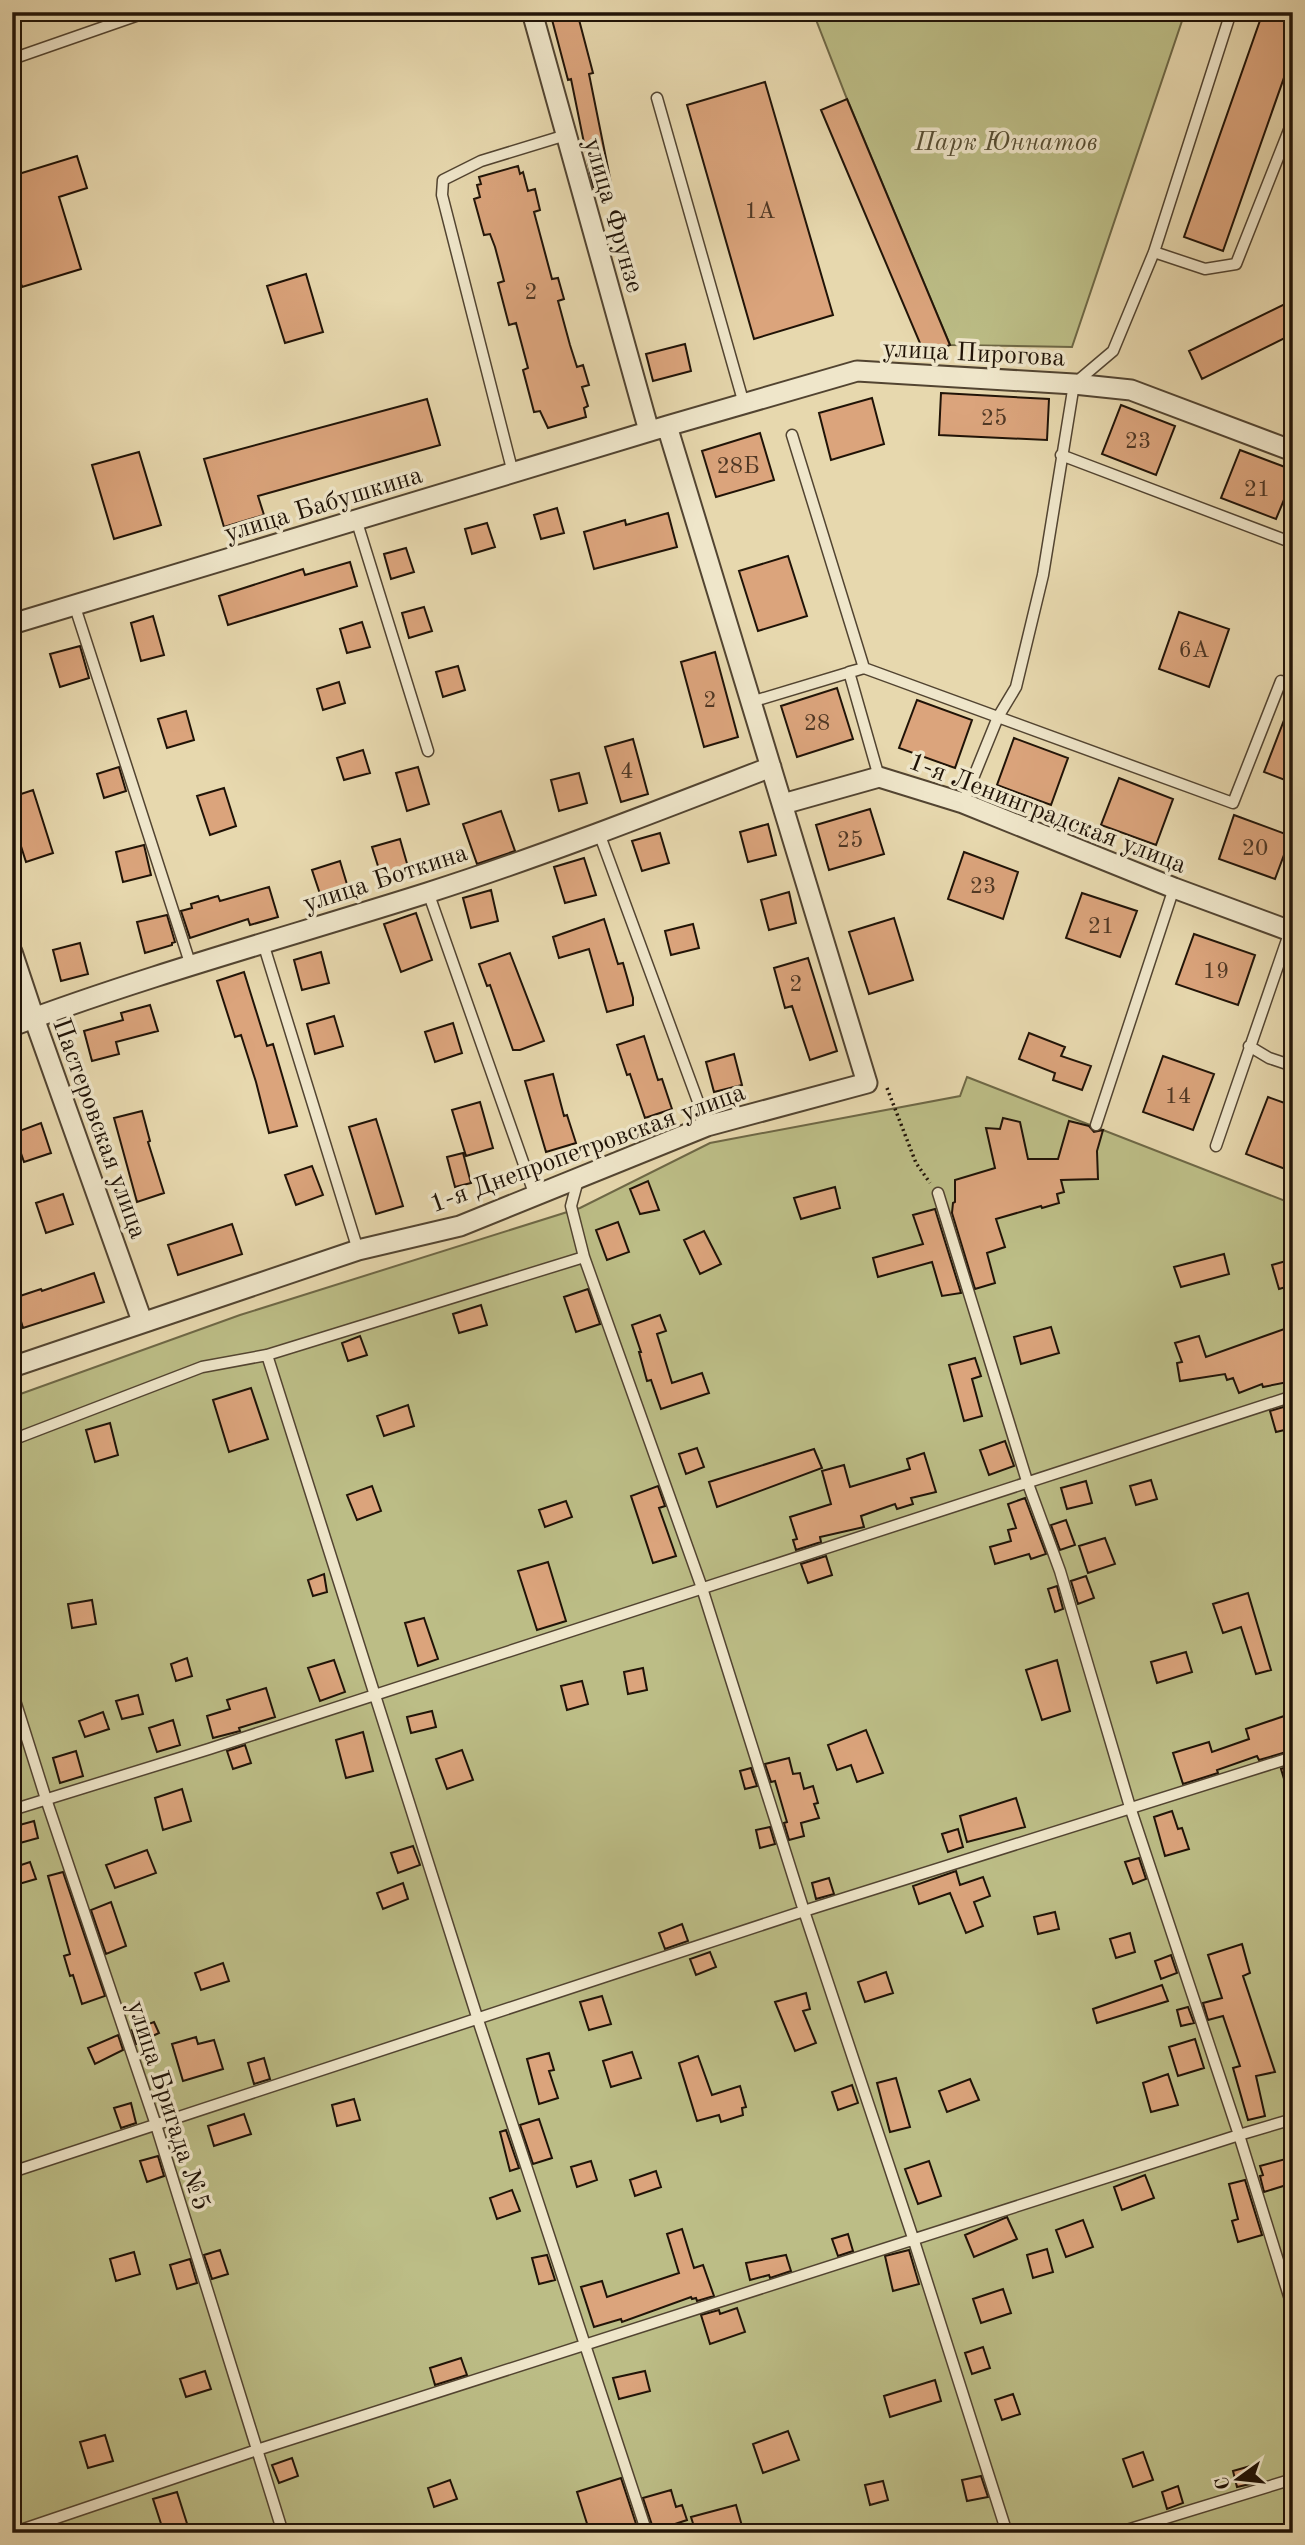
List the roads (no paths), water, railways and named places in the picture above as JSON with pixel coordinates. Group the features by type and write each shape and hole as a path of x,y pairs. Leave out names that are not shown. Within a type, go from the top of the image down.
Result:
{"street":[{"name":"улица Фрунзе","path":"532,12 566,135 658,429 771,767"},
{"name":"улица Пирогова","path":"658,429 857,372 1074,384 1131,390 1293,451"},
{"name":"улица Бабушкина","path":"12,624 658,429"},
{"name":"улица Боткина","path":"12,1026 191,966 428,892 599,833 771,767"},
{"path":"771,767 783,804"},
{"name":"1-я Ленинградская улица","path":"783,804 879,777 963,803 1174,888 1292,929"},
{"name":"1-я Днепропетровская улица","path":"12,1367 358,1250 460,1226 707,1126 867,1083 783,804"},
{"name":"Пастеровская улица","path":"12,952 142,1321"}],"lane":[{"path":"12,59 147,12"},
{"path":"963,803 998,717 1016,687 1040,587 1074,384 1113,351 1154,252 1231,12"},
{"path":"657,98 744,404"},
{"path":"1154,252 1205,269 1236,264 1293,120"},
{"path":"513,473 442,195 443,180 481,161 566,135"},
{"path":"792,435 864,668"},
{"path":"1061,455 1293,543"},
{"path":"356,519 428,751"},
{"path":"75,607 191,966"},
{"path":"750,702 864,668 1233,803 1281,681 1293,684"},
{"path":"849,672 879,777"},
{"path":"599,833 707,1126"},
{"path":"1096,1125 1174,888"},
{"path":"428,892 535,1196"},
{"path":"1216,1146 1292,929"},
{"path":"263,943 358,1250"},
{"path":"1250,1046 1269,1058 1293,1066"},
{"path":"578,1180 571,1206 584,1256 702,1588 804,1911 914,2241 1007,2533"},
{"path":"938,1193 1027,1481 1060,1572 1130,1807 1239,2135 1293,2309"},
{"path":"12,1440 202,1367 267,1355 584,1256"},
{"path":"267,1355 478,2020 648,2533"},
{"path":"12,1810 209,1749 1293,1396"},
{"name":"улица Бригада №5","path":"12,1691 156,2125 283,2533"},
{"path":"12,2172 804,1911 1293,1757"},
{"path":"12,2533 257,2450 1293,2119"},
{"path":"1117,2533 1293,2479"}],"park label":[{"name":"Парк Юннатов","path":"1006,141"}]}
